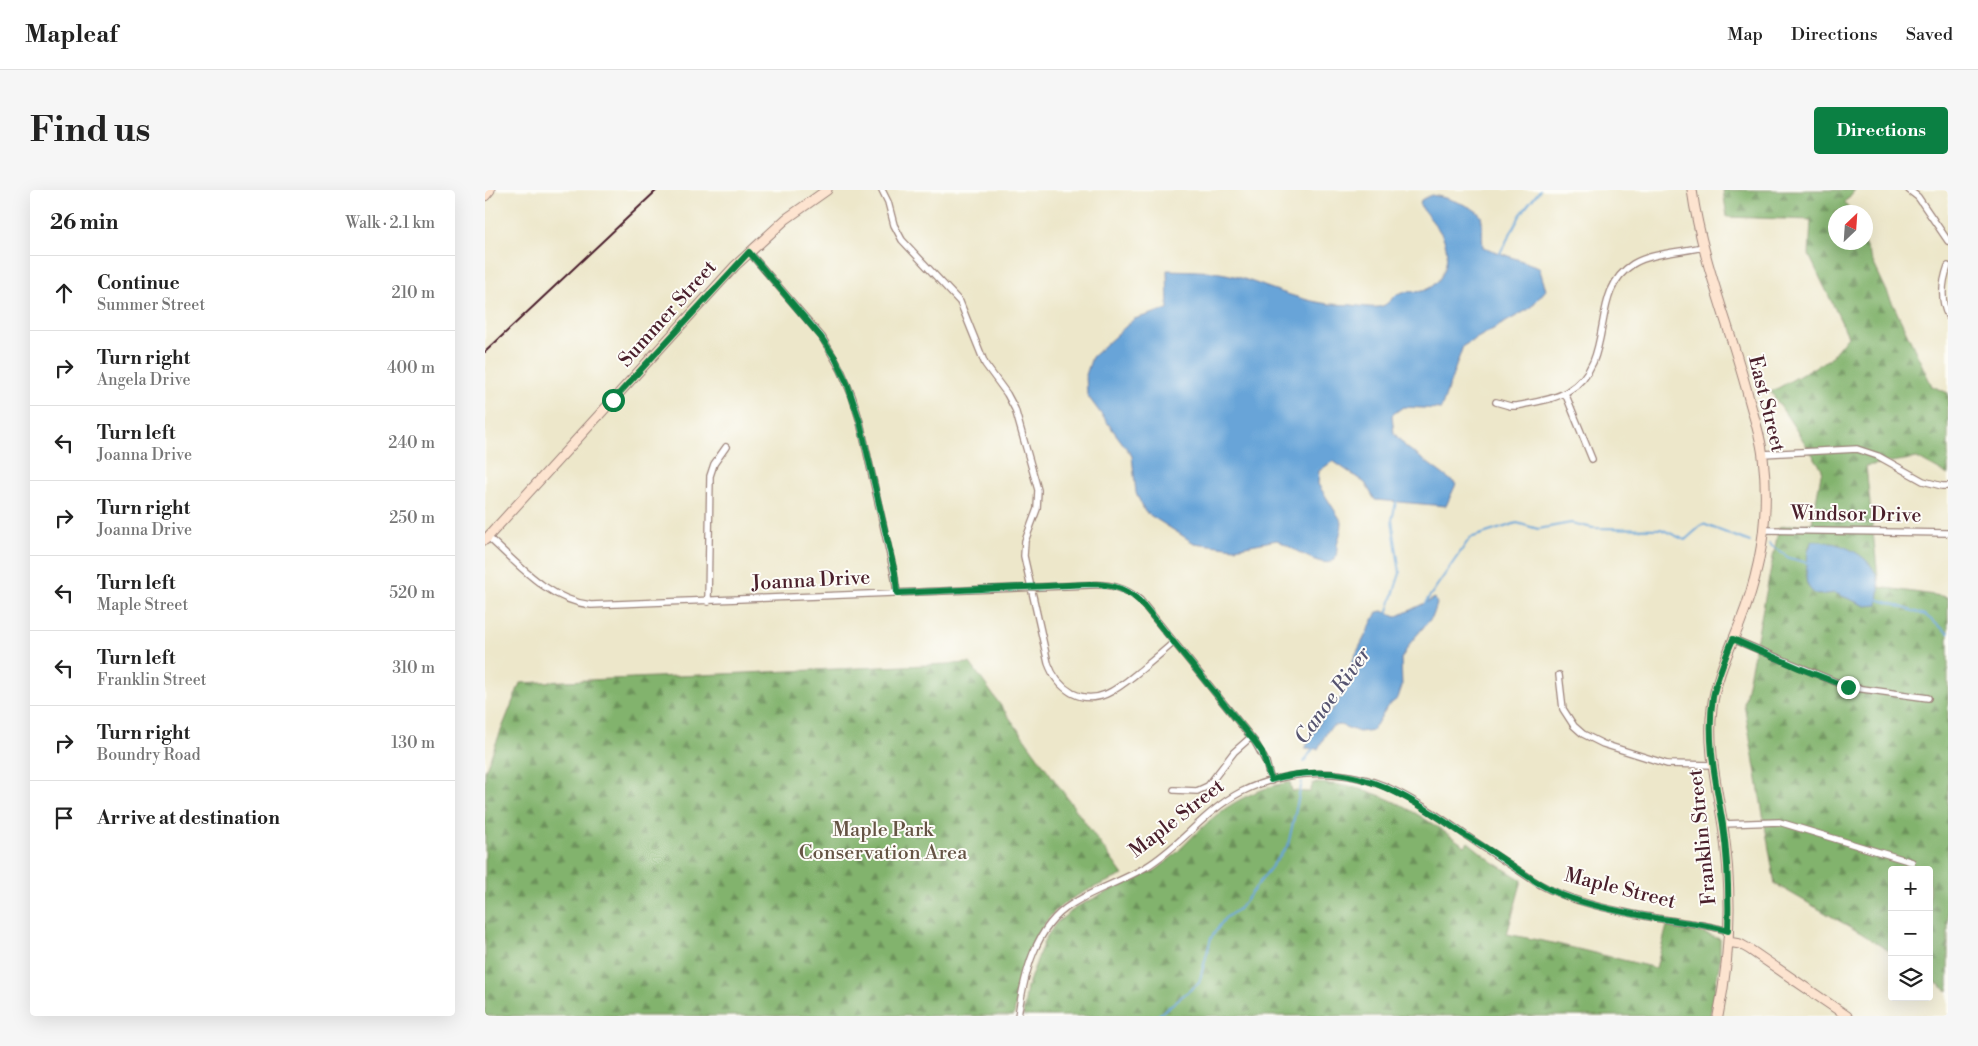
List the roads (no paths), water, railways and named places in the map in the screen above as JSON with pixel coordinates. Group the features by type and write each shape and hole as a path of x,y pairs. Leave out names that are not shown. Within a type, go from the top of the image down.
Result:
{"street":[{"path":"485,196 490,190"},
{"name":"Summer Street","path":"486,538 749,252 786,219 827,190"},
{"path":"882,190 894,225 902,240 960,302 981,355 1015,409 1038,490 1037,509 1024,549 1047,658 1053,674 1064,688 1077,695 1094,698 1107,695 1174,642"},
{"name":"East Street","path":"1692,190 1703,247 1745,384 1763,454 1766,494 1764,530 1757,570 1738,628"},
{"path":"1909,190 1918,197 1948,241"},
{"path":"1496,402 1515,406 1565,393 1580,382 1590,371 1598,351 1610,293 1623,272 1642,259 1703,247"},
{"path":"749,252 821,337 835,358 847,383 860,422 895,573 897,593"},
{"path":"1948,266 1943,281 1943,294 1948,316"},
{"path":"1565,393 1593,459"},
{"path":"708,602 710,476 714,464 726,447"},
{"name":"Windsor Drive","path":"1763,454 1857,449 1878,456 1923,481 1948,486"},
{"name":"Windsor Drive","path":"1764,530 1948,533"},
{"name":"Joanna Drive","path":"486,538 540,584 561,597 575,602 599,606 1104,584 1120,588 1140,600 1251,737 1262,752 1271,780"},
{"name":"Franklin Street","path":"1718,1016 1728,942 1728,879 1723,824 1711,737 1713,698 1721,669 1738,628"},
{"path":"1733,639 1848,687 1928,698"},
{"path":"1559,675 1563,709 1577,730 1583,734 1603,744 1667,764 1714,765"},
{"path":"1174,790 1197,791 1208,786 1233,752 1251,737"},
{"name":"Maple Street","path":"1018,1016 1022,986 1028,968 1048,926 1059,913 1073,903 1149,866 1166,854 1206,815 1225,802 1248,789 1290,775 1326,774 1351,776 1392,789 1426,809 1537,883 1579,901 1619,911 1706,925 1728,931"},
{"path":"1723,824 1779,822 1913,862"},
{"path":"1728,942 1740,944 1749,949 1847,1016"}],"water":[{"path":"1431,195 1458,202 1478,212 1482,218 1483,247 1539,267 1546,290 1529,309 1463,346 1441,409 1403,407 1392,415 1394,433 1406,447 1456,484 1446,506 1375,500 1365,483 1333,461 1319,471 1318,484 1342,522 1336,557 1329,563 1314,560 1277,540 1235,548 1194,543 1145,512 1136,493 1132,456 1087,395 1086,375 1092,357 1134,319 1168,309 1167,270 1221,273 1322,303 1382,306 1399,293 1425,290 1438,281 1442,274 1447,259 1445,242 1440,231 1420,205 1421,200"},
{"path":"1813,541 1845,547 1855,552 1871,565 1876,574 1879,587 1878,605 1866,606 1835,593 1817,595 1813,592 1807,585 1806,577 1808,552"},
{"path":"1435,598 1437,604 1433,616 1411,642 1401,659 1402,686 1398,698 1387,707 1373,730 1359,732 1340,725 1333,726 1328,730 1318,749 1305,748 1322,719 1332,710 1348,687 1352,662 1377,612 1383,611 1396,617"}],"waterway":[{"name":"Canoe River","path":"1500,253 1521,214 1540,190"},
{"name":"Canoe River","path":"1387,614 1400,573 1392,520 1396,502"},
{"path":"1425,603 1470,538 1517,523 1538,529 1571,523 1593,528 1661,529 1685,540 1703,524 1750,542"},
{"path":"1769,544 1789,558 1808,563"},
{"path":"1877,599 1925,615 1948,633"},
{"name":"Canoe River","path":"1304,762 1314,747"},
{"name":"Canoe River","path":"1157,1016 1199,983 1211,938 1225,918 1240,908 1288,845 1302,782"}],"railway":[{"path":"485,352 657,190"}],"park label":[{"name":"Maple Park Conservation Area","path":"883,842"}]}
